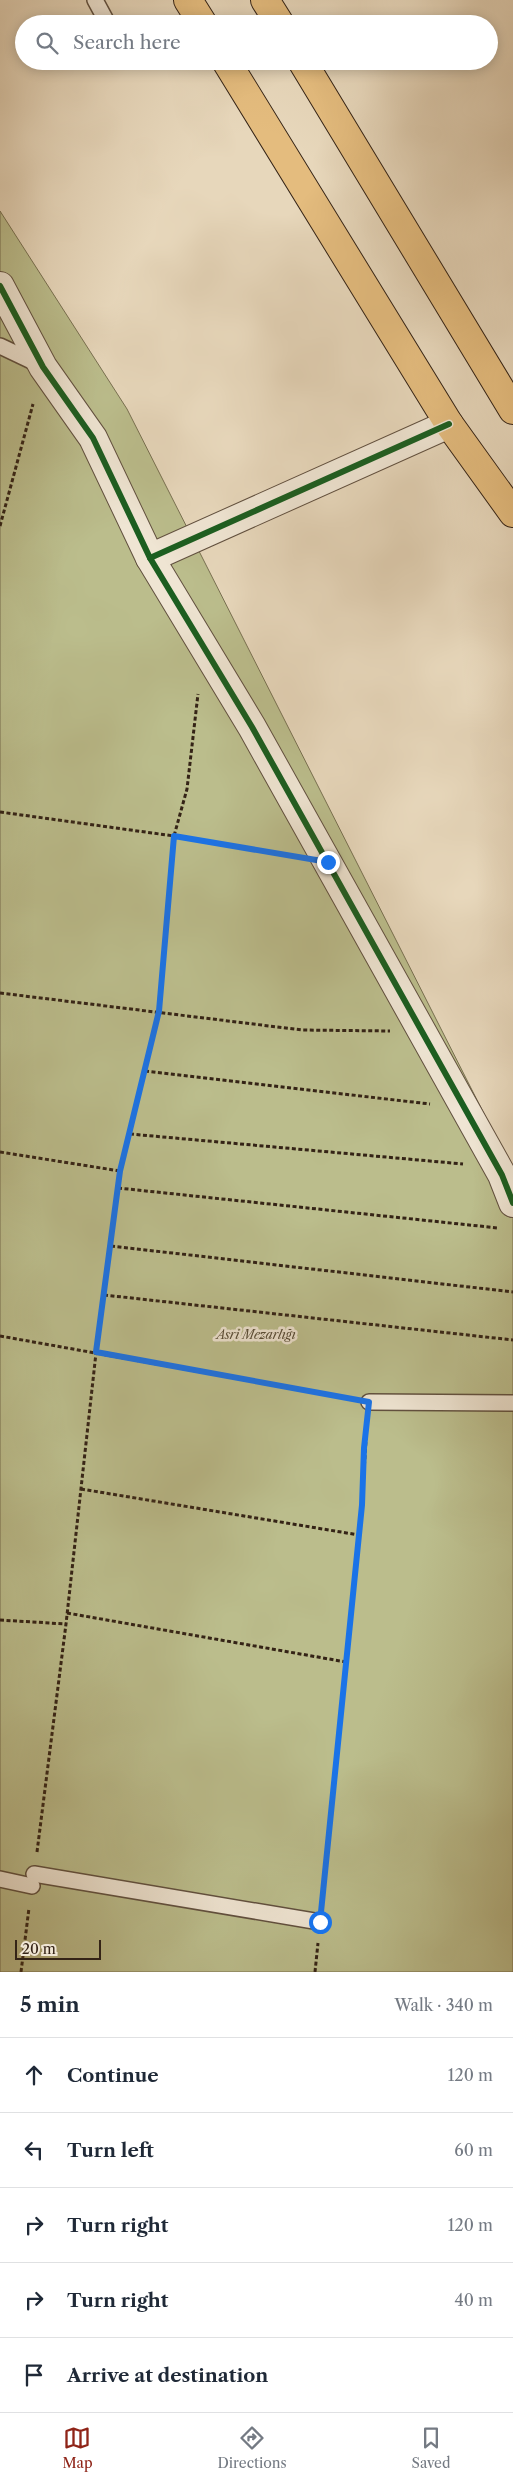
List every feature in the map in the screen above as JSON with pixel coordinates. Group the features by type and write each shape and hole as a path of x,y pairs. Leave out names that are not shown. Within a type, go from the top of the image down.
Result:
{"main road":[{"path":"188,0 197,15"},
{"path":"266,0 275,15"},
{"path":"232,70 449,424 513,513"},
{"path":"307,70 513,410"}],"street":[{"path":"0,286 43,367 93,438 150,558 204,646 423,1031 463,1108 497,1167 508,1216"},
{"path":"150,558 449,424"}],"lane":[{"path":"95,0 103,15"},
{"path":"0,346 43,367"},
{"path":"369,1402 513,1403"},
{"path":"0,1879 33,1880 320,1922"}],"path":[{"path":"0,526 43,367"},
{"path":"22,1972 66,1624 96,1352 120,1171 159,1011 174,836 187,790 204,646"},
{"path":"0,812 174,836 328,862"},
{"path":"0,993 302,1030 423,1031"},
{"path":"145,1071 463,1108"},
{"path":"130,1134 497,1167"},
{"path":"0,1152 120,1171"},
{"path":"118,1188 508,1216"},
{"path":"110,1246 513,1292"},
{"path":"104,1296 513,1340"},
{"path":"0,1336 369,1402 359,1535 315,1972"},
{"path":"81,1489 359,1535"},
{"path":"67,1613 346,1662"},
{"path":"0,1620 66,1624"}],"green space":[{"name":"Asri Mezarlığı","path":"0,211 127,409 513,1171 513,1972 0,1972"}],"cycle path":[{"path":"0,286 43,367 93,438 150,558 252,727 502,1175 513,1203"},
{"path":"150,558 449,424"}],"route":[{"path":"320,1922 362,1505 364,1448 369,1402 96,1352 120,1171 159,1011 174,836 328,862"}]}
